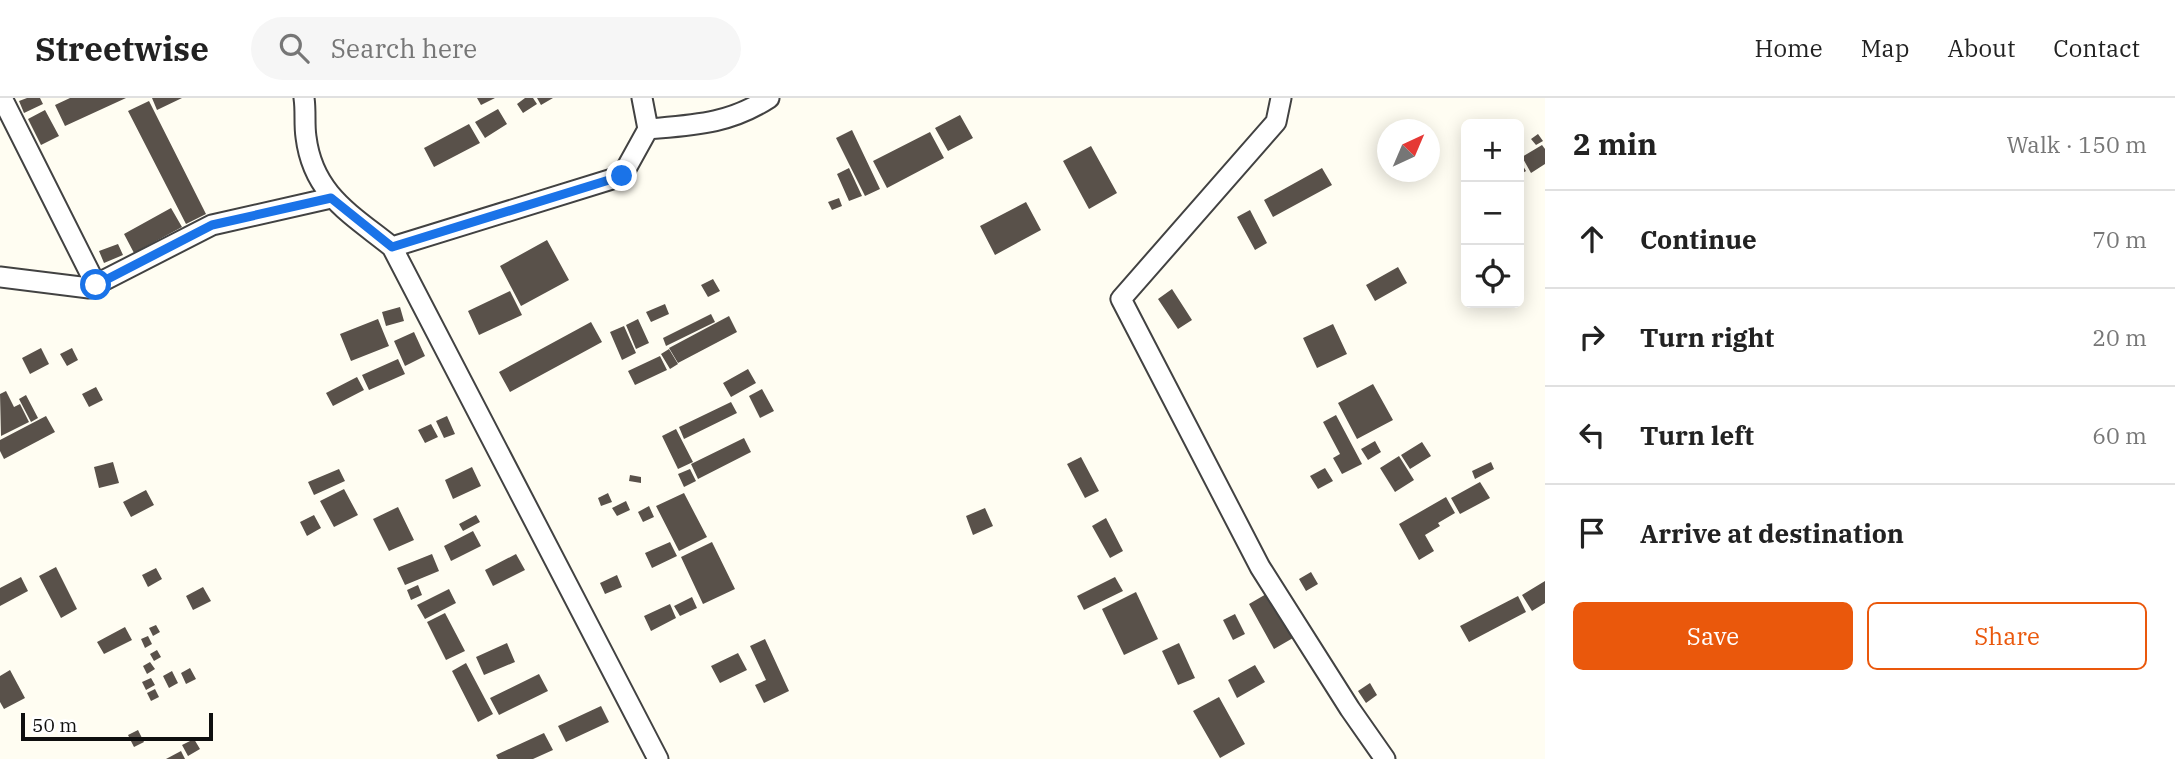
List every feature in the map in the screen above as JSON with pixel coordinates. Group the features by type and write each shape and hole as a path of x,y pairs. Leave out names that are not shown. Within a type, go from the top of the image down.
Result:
{"street":[{"path":"2,98 96,285"},
{"path":"304,98 306,137 312,164 331,198 392,247 658,759"},
{"path":"392,247 622,176 648,129 642,98"},
{"path":"648,129 722,121 756,107 769,98"},
{"path":"1281,98 1276,122 1121,299 1260,567 1385,759"},
{"path":"0,277 89,288 212,225 331,198"}],"building":[{"path":"40,98 43,104 24,113 19,101"},
{"path":"70,98 126,98 65,126 55,105"},
{"path":"152,98 182,98 157,110"},
{"path":"477,98 495,98 481,105"},
{"path":"525,98 533,98 537,104 523,113 517,104"},
{"path":"537,98 553,98 541,105"},
{"path":"149,101 206,214 186,224 128,111"},
{"path":"498,109 507,124 485,138 475,122"},
{"path":"45,110 59,136 41,145 28,119"},
{"path":"960,115 973,138 948,151 935,128"},
{"path":"469,124 480,143 434,167 424,148"},
{"path":"852,130 880,189 865,196 836,138"},
{"path":"930,132 944,158 887,188 873,161"},
{"path":"1538,134 1543,141 1536,145 1531,139"},
{"path":"1542,145 1545,149 1545,164 1531,173 1524,156"},
{"path":"1091,146 1117,193 1089,209 1063,161"},
{"path":"849,168 862,196 849,201 837,174"},
{"path":"1322,168 1332,185 1273,217 1264,200"},
{"path":"839,198 842,206 832,210 828,202"},
{"path":"1026,202 1041,230 995,255 980,226"},
{"path":"171,208 182,227 134,253 124,234"},
{"path":"1250,210 1267,243 1255,250 1237,217"},
{"path":"547,240 569,280 521,306 500,266"},
{"path":"118,244 123,255 104,263 99,251"},
{"path":"1398,267 1407,283 1375,301 1366,285"},
{"path":"713,279 720,291 708,297 701,285"},
{"path":"1172,289 1192,320 1178,329 1158,299"},
{"path":"510,291 522,315 479,335 468,311"},
{"path":"665,304 669,314 651,322 646,312"},
{"path":"400,307 404,321 386,326 382,312"},
{"path":"711,314 715,322 666,346 663,338"},
{"path":"729,316 737,332 678,363 669,348"},
{"path":"378,319 389,346 351,361 340,334"},
{"path":"638,319 649,343 636,349 626,325"},
{"path":"591,322 602,342 510,392 499,372"},
{"path":"1333,324 1347,354 1317,368 1303,338"},
{"path":"624,326 636,353 622,360 610,332"},
{"path":"414,332 425,356 405,366 394,341"},
{"path":"41,348 49,364 30,374 22,358"},
{"path":"72,348 78,360 67,366 60,354"},
{"path":"669,349 678,364 670,369 661,354"},
{"path":"660,356 667,370 635,385 628,371"},
{"path":"398,359 405,374 369,390 362,375"},
{"path":"748,369 756,383 731,397 723,383"},
{"path":"357,377 364,390 333,406 326,393"},
{"path":"1373,384 1393,420 1357,439 1338,403"},
{"path":"96,387 103,400 89,407 82,394"},
{"path":"762,389 774,411 760,418 749,396"},
{"path":"6,391 14,407 20,404 29,422 1,436 0,394"},
{"path":"26,395 38,418 31,422 19,399"},
{"path":"731,402 737,413 684,439 679,427"},
{"path":"1336,415 1362,464 1342,474 1333,458 1340,454 1323,422"},
{"path":"46,416 55,432 4,459 0,451 0,440"},
{"path":"447,416 455,434 444,438 436,421"},
{"path":"431,424 438,437 425,443 418,430"},
{"path":"676,429 693,462 678,469 662,436"},
{"path":"744,438 751,452 698,479 691,464"},
{"path":"1375,441 1381,452 1368,460 1361,449"},
{"path":"1422,442 1431,456 1410,469 1401,455"},
{"path":"1399,456 1414,480 1395,492 1380,468"},
{"path":"1081,457 1099,491 1085,498 1067,464"},
{"path":"113,462 119,483 99,488 94,467"},
{"path":"1491,462 1494,469 1475,479 1472,471"},
{"path":"472,467 481,486 453,499 445,480"},
{"path":"1325,468 1333,481 1318,489 1310,476"},
{"path":"339,469 345,481 314,495 308,482"},
{"path":"690,469 696,481 684,487 678,474"},
{"path":"630,475 641,477 641,483 629,481"},
{"path":"1480,482 1490,498 1460,514 1451,498"},
{"path":"344,489 358,515 334,527 320,501"},
{"path":"146,490 154,505 131,517 123,502"},
{"path":"608,493 612,502 601,506 598,498"},
{"path":"684,493 707,537 679,551 656,506"},
{"path":"1446,497 1455,513 1425,535 1434,551 1419,560 1399,524"},
{"path":"626,501 630,510 617,516 612,508"},
{"path":"649,506 654,517 643,522 638,512"},
{"path":"398,507 414,540 389,551 373,519"},
{"path":"985,508 993,526 973,535 966,516"},
{"path":"314,515 321,528 307,536 300,522"},
{"path":"476,515 480,522 463,531 459,524"},
{"path":"1106,518 1123,551 1110,558 1092,526"},
{"path":"473,531 481,546 451,561 444,546"},
{"path":"670,542 677,556 652,568 645,553"},
{"path":"712,542 735,589 703,604 681,557"},
{"path":"432,554 439,571 405,585 397,568"},
{"path":"516,554 525,570 493,586 485,570"},
{"path":"56,567 77,609 61,618 39,576"},
{"path":"156,568 162,579 148,587 142,575"},
{"path":"1311,572 1318,584 1306,591 1299,579"},
{"path":"617,575 622,587 605,594 600,583"},
{"path":"21,577 28,591 0,606 0,588"},
{"path":"1115,577 1123,591 1084,610 1077,596"},
{"path":"1545,581 1545,603 1532,611 1522,595"},
{"path":"418,585 422,595 411,600 407,590"},
{"path":"203,587 211,601 193,610 186,596"},
{"path":"449,589 456,603 425,619 417,605"},
{"path":"1136,592 1158,639 1124,655 1102,609"},
{"path":"1268,593 1293,638 1274,649 1249,604"},
{"path":"1518,596 1526,612 1469,642 1460,626"},
{"path":"692,597 697,608 680,616 674,606"},
{"path":"670,604 676,618 651,631 644,616"},
{"path":"445,613 465,651 446,660 427,622"},
{"path":"1235,614 1245,634 1233,640 1223,620"},
{"path":"156,625 160,632 153,636 149,628"},
{"path":"125,627 132,640 104,654 97,642"},
{"path":"148,636 152,644 145,648 141,639"},
{"path":"765,639 789,691 764,703 755,685 766,680 750,646"},
{"path":"507,643 515,662 484,675 476,657"},
{"path":"1179,643 1195,678 1178,685 1162,651"},
{"path":"157,650 161,657 154,661 150,654"},
{"path":"738,653 747,670 720,683 711,666"},
{"path":"150,662 155,669 147,674 143,666"},
{"path":"466,663 493,714 478,722 452,671"},
{"path":"1255,665 1265,682 1237,698 1228,680"},
{"path":"190,668 196,679 186,684 181,673"},
{"path":"10,670 25,698 4,709 0,702 0,676"},
{"path":"172,671 178,683 169,688 163,676"},
{"path":"539,674 548,691 499,715 490,698"},
{"path":"151,678 155,685 146,690 142,682"},
{"path":"1370,683 1377,695 1366,703 1358,691"},
{"path":"155,689 159,697 151,701 147,693"},
{"path":"1219,697 1245,744 1220,758 1193,711"},
{"path":"601,706 609,722 566,742 558,726"},
{"path":"138,730 144,742 134,747 128,735"},
{"path":"544,733 553,750 533,759 498,759 496,755"},
{"path":"194,739 200,749 188,756 182,745"},
{"path":"181,751 185,759 166,759"}],"route":[{"path":"96,285 212,225 331,198 392,247 622,176"}]}
